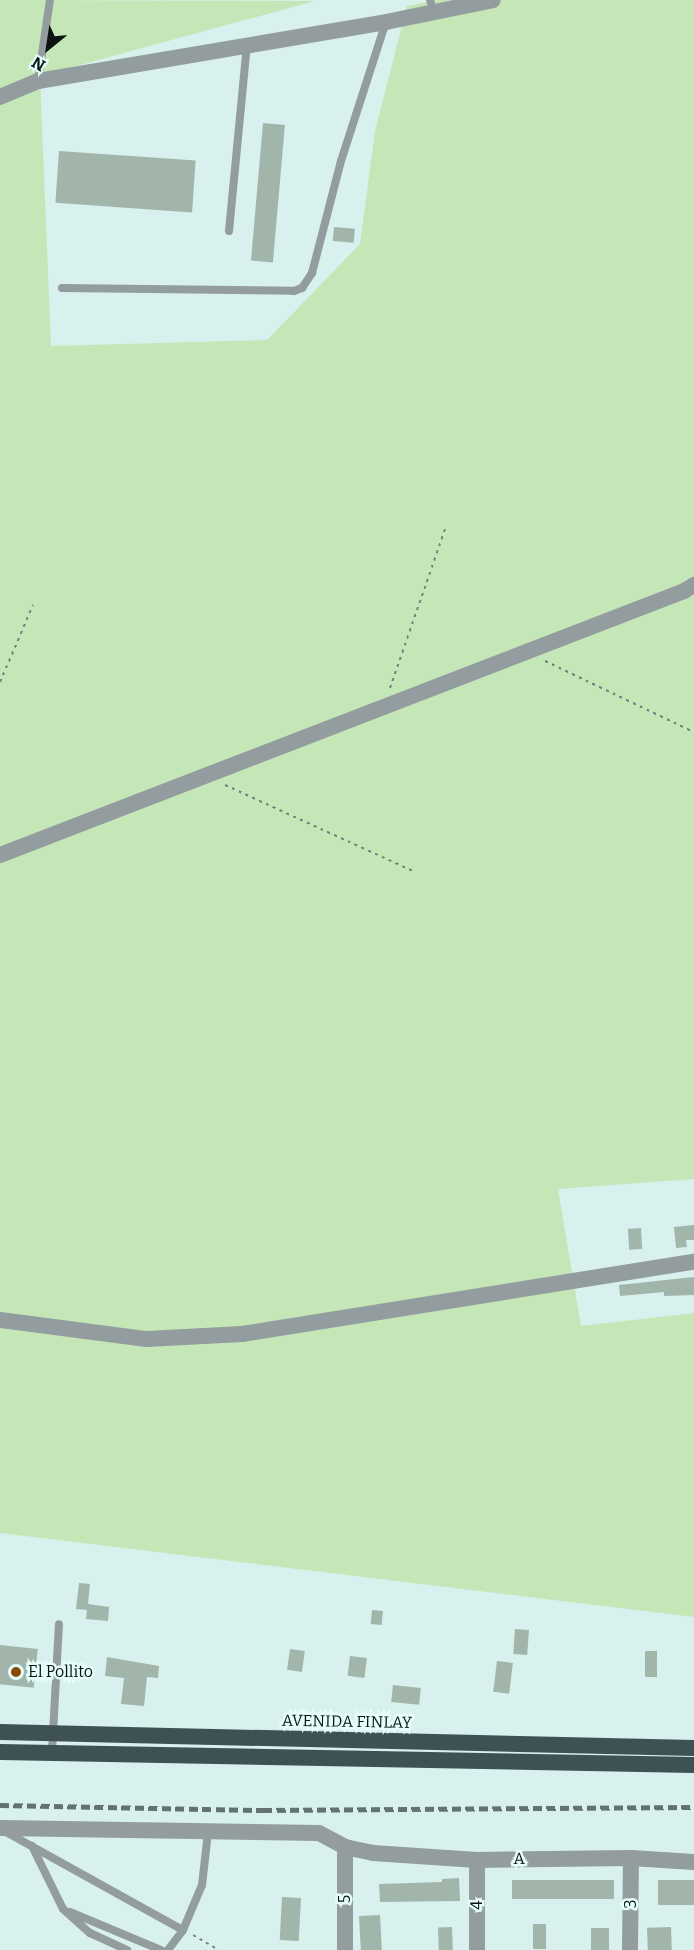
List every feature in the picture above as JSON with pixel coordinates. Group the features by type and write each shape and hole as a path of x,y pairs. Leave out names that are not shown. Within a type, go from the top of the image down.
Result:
{"highway":[{"name":"AVENIDA FINLAY","path":"0,1732 694,1748"},
{"path":"0,1752 694,1765"}],"street":[{"path":"0,97 38,81 386,22 432,6 493,0"},
{"path":"0,855 694,585"},
{"path":"0,1320 147,1339 242,1334 694,1262"},
{"name":"A","path":"0,1829 318,1833 345,1847 373,1853 477,1860 631,1858 694,1862"},
{"name":"5","path":"345,1847 345,1950"},
{"name":"3","path":"630,1950 631,1858"},
{"name":"4","path":"477,1860 477,1950"}],"lane":[{"path":"38,81 50,0"},
{"path":"62,288 294,291 302,288 312,273 341,161 386,22"},
{"path":"229,231 247,45"},
{"path":"52,1752 51,1733 59,1624"},
{"path":"0,1829 183,1930"},
{"path":"168,1950 183,1930 202,1885 208,1832"},
{"path":"32,1846 63,1909 90,1933 127,1950"},
{"path":"63,1909 161,1950"}],"path":[{"path":"384,707 445,529"},
{"path":"0,682 33,605"},
{"path":"526,652 694,732"},
{"path":"206,776 413,871"},
{"path":"183,1930 219,1950"}],"green space":[{"path":"0,0 315,1 40,76 51,346 267,340 360,244 375,131 407,6 436,0 694,0 694,1179 558,1189 581,1326 694,1313 694,1617 0,1533"}],"building":[{"path":"263,123 285,125 273,262 251,260"},
{"path":"59,151 196,161 192,212 55,203"},
{"path":"334,227 355,229 354,243 333,241"},
{"path":"694,1225 694,1240 686,1240 687,1247 676,1248 674,1227"},
{"path":"641,1228 642,1249 629,1250 628,1229"},
{"path":"694,1277 694,1295 664,1296 664,1292 620,1296 619,1285"},
{"path":"79,1583 90,1584 88,1604 109,1607 108,1621 86,1619 87,1610 76,1609"},
{"path":"372,1610 383,1611 382,1625 371,1624"},
{"path":"515,1629 529,1630 527,1655 513,1654"},
{"path":"0,1645 38,1649 34,1688 0,1684"},
{"path":"290,1649 305,1651 302,1672 287,1670"},
{"path":"645,1651 657,1651 657,1677 645,1677"},
{"path":"350,1656 367,1658 364,1678 348,1676"},
{"path":"107,1657 159,1666 158,1678 147,1677 144,1706 121,1704 124,1678 105,1676"},
{"path":"497,1661 513,1663 509,1694 493,1692"},
{"path":"393,1685 421,1688 419,1705 391,1702"},
{"path":"459,1878 460,1901 380,1902 379,1884 442,1882 442,1879"},
{"path":"512,1880 614,1880 614,1899 512,1899"},
{"path":"658,1880 694,1880 694,1905 658,1905"},
{"path":"282,1897 301,1898 299,1941 280,1940"},
{"path":"380,1915 382,1950 361,1950 359,1916"},
{"path":"533,1924 546,1924 546,1949 533,1949"},
{"path":"438,1927 452,1927 453,1950 439,1950"},
{"path":"671,1927 672,1950 648,1950 647,1928"},
{"path":"591,1928 609,1928 609,1950 591,1950"}],"railway":[{"path":"0,1805 263,1810 694,1807"}],"place":[{"name":"El Pollito","path":"16,1672"}]}
